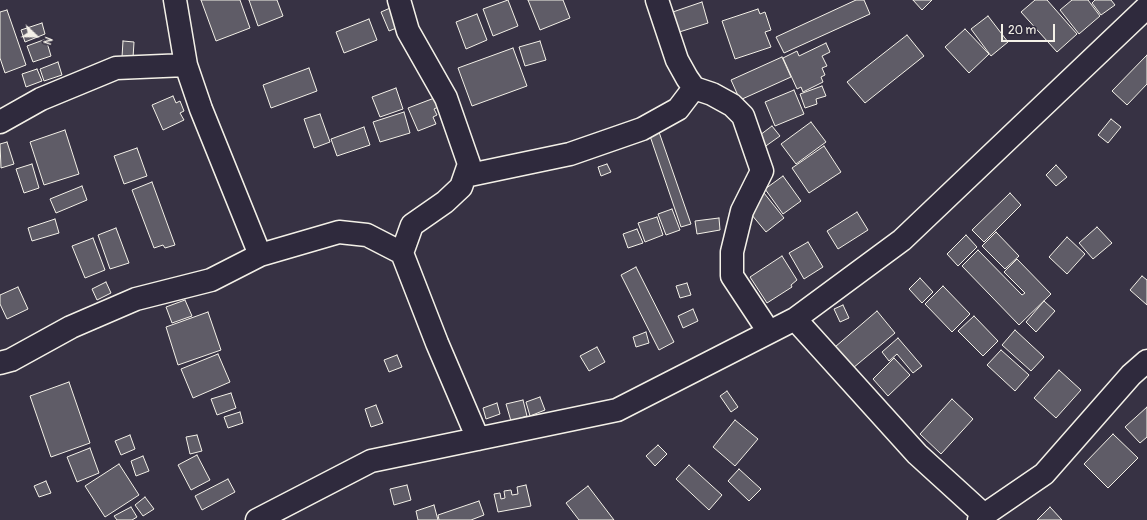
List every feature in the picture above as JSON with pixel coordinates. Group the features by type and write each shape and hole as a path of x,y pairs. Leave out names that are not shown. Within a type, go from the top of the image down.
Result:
{"street":[{"path":"175,0 186,65 201,109 260,255"},
{"path":"399,0 408,32 446,98 469,164 461,187 445,202 412,225 402,253 437,344 478,439"},
{"path":"657,0 677,60 694,88 712,94 732,105 743,116 762,170 742,210 732,252 732,276 769,332"},
{"path":"257,520 370,461 617,410 795,319 902,240 1147,7"},
{"path":"0,122 40,99 116,68 186,65"},
{"path":"465,176 570,154 642,129 678,109 694,88"},
{"path":"0,363 11,360 71,327 136,299 211,280 260,255 339,232 368,235 402,253"},
{"path":"795,319 917,454 981,517 1044,474 1131,375 1147,361"}],"building":[{"path":"201,0 240,0 250,28 216,41"},
{"path":"249,0 277,0 283,16 258,26"},
{"path":"508,0 518,26 493,36 483,9"},
{"path":"528,0 563,0 570,18 540,30"},
{"path":"856,0 864,0 870,14 784,53 776,37"},
{"path":"913,0 932,0 922,10"},
{"path":"1035,0 1047,0 1077,34 1057,52 1021,12"},
{"path":"1072,0 1088,0 1100,16 1079,34 1060,10"},
{"path":"1095,0 1111,0 1115,5 1101,15 1092,3"},
{"path":"702,2 708,23 673,34 667,14"},
{"path":"397,5 404,25 389,31 381,12"},
{"path":"758,9 760,14 765,12 771,30 765,32 771,47 735,59 722,21"},
{"path":"7,10 26,65 5,73 0,58 0,12"},
{"path":"477,14 487,40 466,49 456,22"},
{"path":"988,16 1008,42 991,56 971,29"},
{"path":"369,19 377,40 344,53 336,32"},
{"path":"42,23 45,34 25,42 21,30"},
{"path":"965,29 989,54 969,73 945,47"},
{"path":"907,35 924,56 865,103 847,82"},
{"path":"46,39 51,56 33,62 27,46"},
{"path":"123,41 134,42 133,58 122,57"},
{"path":"540,41 546,60 525,66 519,47"},
{"path":"826,43 830,52 822,56 827,66 822,68 825,75 821,77 823,82 803,92 801,87 797,89 783,58 797,51 799,56"},
{"path":"513,48 527,86 472,106 458,68"},
{"path":"1147,55 1147,84 1127,105 1112,91"},
{"path":"782,57 791,77 740,100 731,80"},
{"path":"58,62 62,75 44,81 40,69"},
{"path":"309,68 317,91 271,108 263,85"},
{"path":"37,69 42,81 26,87 22,74"},
{"path":"822,86 826,96 816,99 817,104 805,108 800,94"},
{"path":"396,88 403,109 380,117 372,97"},
{"path":"794,90 804,114 775,126 765,102"},
{"path":"173,96 176,103 180,101 184,111 180,113 184,120 163,130 152,105"},
{"path":"437,97 440,106 434,109 437,115 433,117 436,124 418,131 408,108"},
{"path":"404,112 410,133 380,142 373,122"},
{"path":"320,114 330,142 314,148 304,119"},
{"path":"1111,119 1121,127 1108,143 1098,135"},
{"path":"811,122 826,142 796,164 781,144"},
{"path":"772,126 780,136 763,148 756,138"},
{"path":"364,127 370,145 337,156 331,139"},
{"path":"65,130 79,174 44,185 30,142"},
{"path":"659,132 691,224 681,227 650,136"},
{"path":"7,142 14,164 1,168 0,144"},
{"path":"824,146 841,172 809,193 792,168"},
{"path":"137,148 147,176 124,184 114,156"},
{"path":"32,164 39,188 24,193 16,169"},
{"path":"607,164 611,172 601,176 598,167"},
{"path":"1056,165 1067,177 1056,186 1046,175"},
{"path":"783,176 801,201 783,214 765,189"},
{"path":"152,182 175,245 165,248 163,245 154,248 132,190"},
{"path":"82,186 87,200 56,213 50,199"},
{"path":"764,193 784,218 766,232 746,208"},
{"path":"1010,193 1021,205 984,242 972,230"},
{"path":"672,209 680,230 666,235 658,214"},
{"path":"857,212 868,230 838,249 827,231"},
{"path":"657,217 663,235 645,242 638,223"},
{"path":"719,218 720,230 697,234 695,221"},
{"path":"55,219 59,233 32,241 28,228"},
{"path":"1097,227 1112,243 1093,259 1079,243"},
{"path":"116,228 129,263 110,269 98,235"},
{"path":"637,229 643,243 628,248 623,234"},
{"path":"996,232 1019,256 1005,269 982,246"},
{"path":"966,235 977,247 958,266 947,254"},
{"path":"1067,237 1085,254 1067,274 1049,257"},
{"path":"93,238 105,270 85,278 72,246"},
{"path":"808,242 823,267 804,279 789,253"},
{"path":"978,250 1022,295 1025,293 1004,272 1017,259 1051,294 1019,325 962,266"},
{"path":"782,256 797,280 791,285 792,287 767,303 750,277"},
{"path":"636,267 674,342 659,350 621,275"},
{"path":"1142,276 1147,280 1147,305 1130,290"},
{"path":"920,278 933,292 922,303 909,289"},
{"path":"106,282 111,293 97,300 92,289"},
{"path":"687,283 691,295 680,298 676,286"},
{"path":"943,286 970,314 952,332 925,304"},
{"path":"18,287 28,309 7,319 0,304 0,295"},
{"path":"185,300 192,316 172,323 166,307"},
{"path":"1044,301 1055,311 1036,332 1026,322"},
{"path":"843,305 849,318 840,322 834,309"},
{"path":"693,309 698,321 683,328 678,316"},
{"path":"877,311 895,333 853,368 835,347"},
{"path":"208,312 221,350 178,365 166,327"},
{"path":"974,316 998,341 983,356 958,331"},
{"path":"1015,330 1044,357 1031,371 1002,345"},
{"path":"646,332 649,343 636,347 633,337"},
{"path":"898,338 922,366 913,373 897,354 889,361 882,352"},
{"path":"597,347 605,362 589,371 580,356"},
{"path":"1001,350 1029,375 1015,391 987,365"},
{"path":"218,354 230,382 193,398 181,369"},
{"path":"397,355 402,367 389,372 384,360"},
{"path":"894,358 910,375 888,396 873,379"},
{"path":"1059,370 1081,390 1056,418 1034,398"},
{"path":"69,382 90,443 51,457 30,396"},
{"path":"727,391 738,407 731,412 720,396"},
{"path":"231,393 236,408 217,415 211,399"},
{"path":"540,397 545,410 530,416 526,402"},
{"path":"952,399 973,419 941,454 920,434"},
{"path":"523,400 527,416 511,421 506,404"},
{"path":"497,403 500,414 486,419 483,408"},
{"path":"376,405 383,423 371,427 365,409"},
{"path":"1147,407 1147,437 1140,443 1125,427"},
{"path":"240,412 243,423 228,428 224,417"},
{"path":"735,420 758,439 735,466 713,447"},
{"path":"1113,434 1138,458 1108,488 1084,464"},
{"path":"130,435 135,449 121,455 115,441"},
{"path":"197,435 202,451 190,454 186,437"},
{"path":"658,445 667,454 655,466 646,456"},
{"path":"90,448 99,473 77,482 67,457"},
{"path":"197,455 210,480 191,490 178,465"},
{"path":"143,456 149,471 136,476 131,461"},
{"path":"119,464 139,495 105,517 85,486"},
{"path":"689,465 722,495 709,510 676,479"},
{"path":"739,469 761,489 749,501 728,481"},
{"path":"228,479 235,492 202,510 195,496"},
{"path":"46,481 51,493 39,497 34,486"},
{"path":"407,485 411,500 394,505 390,489"},
{"path":"526,485 531,506 498,512 494,494 500,493 501,499 505,498 504,491 511,490 512,495 518,494 517,487"},
{"path":"588,486 614,520 579,520 566,503"},
{"path":"145,497 154,509 143,516 135,505"},
{"path":"479,501 484,515 471,520 439,520 438,515"},
{"path":"434,505 438,520 418,520 416,511"},
{"path":"131,507 137,517 132,520 117,520 114,516"},
{"path":"1050,507 1062,520 1037,520"}]}
